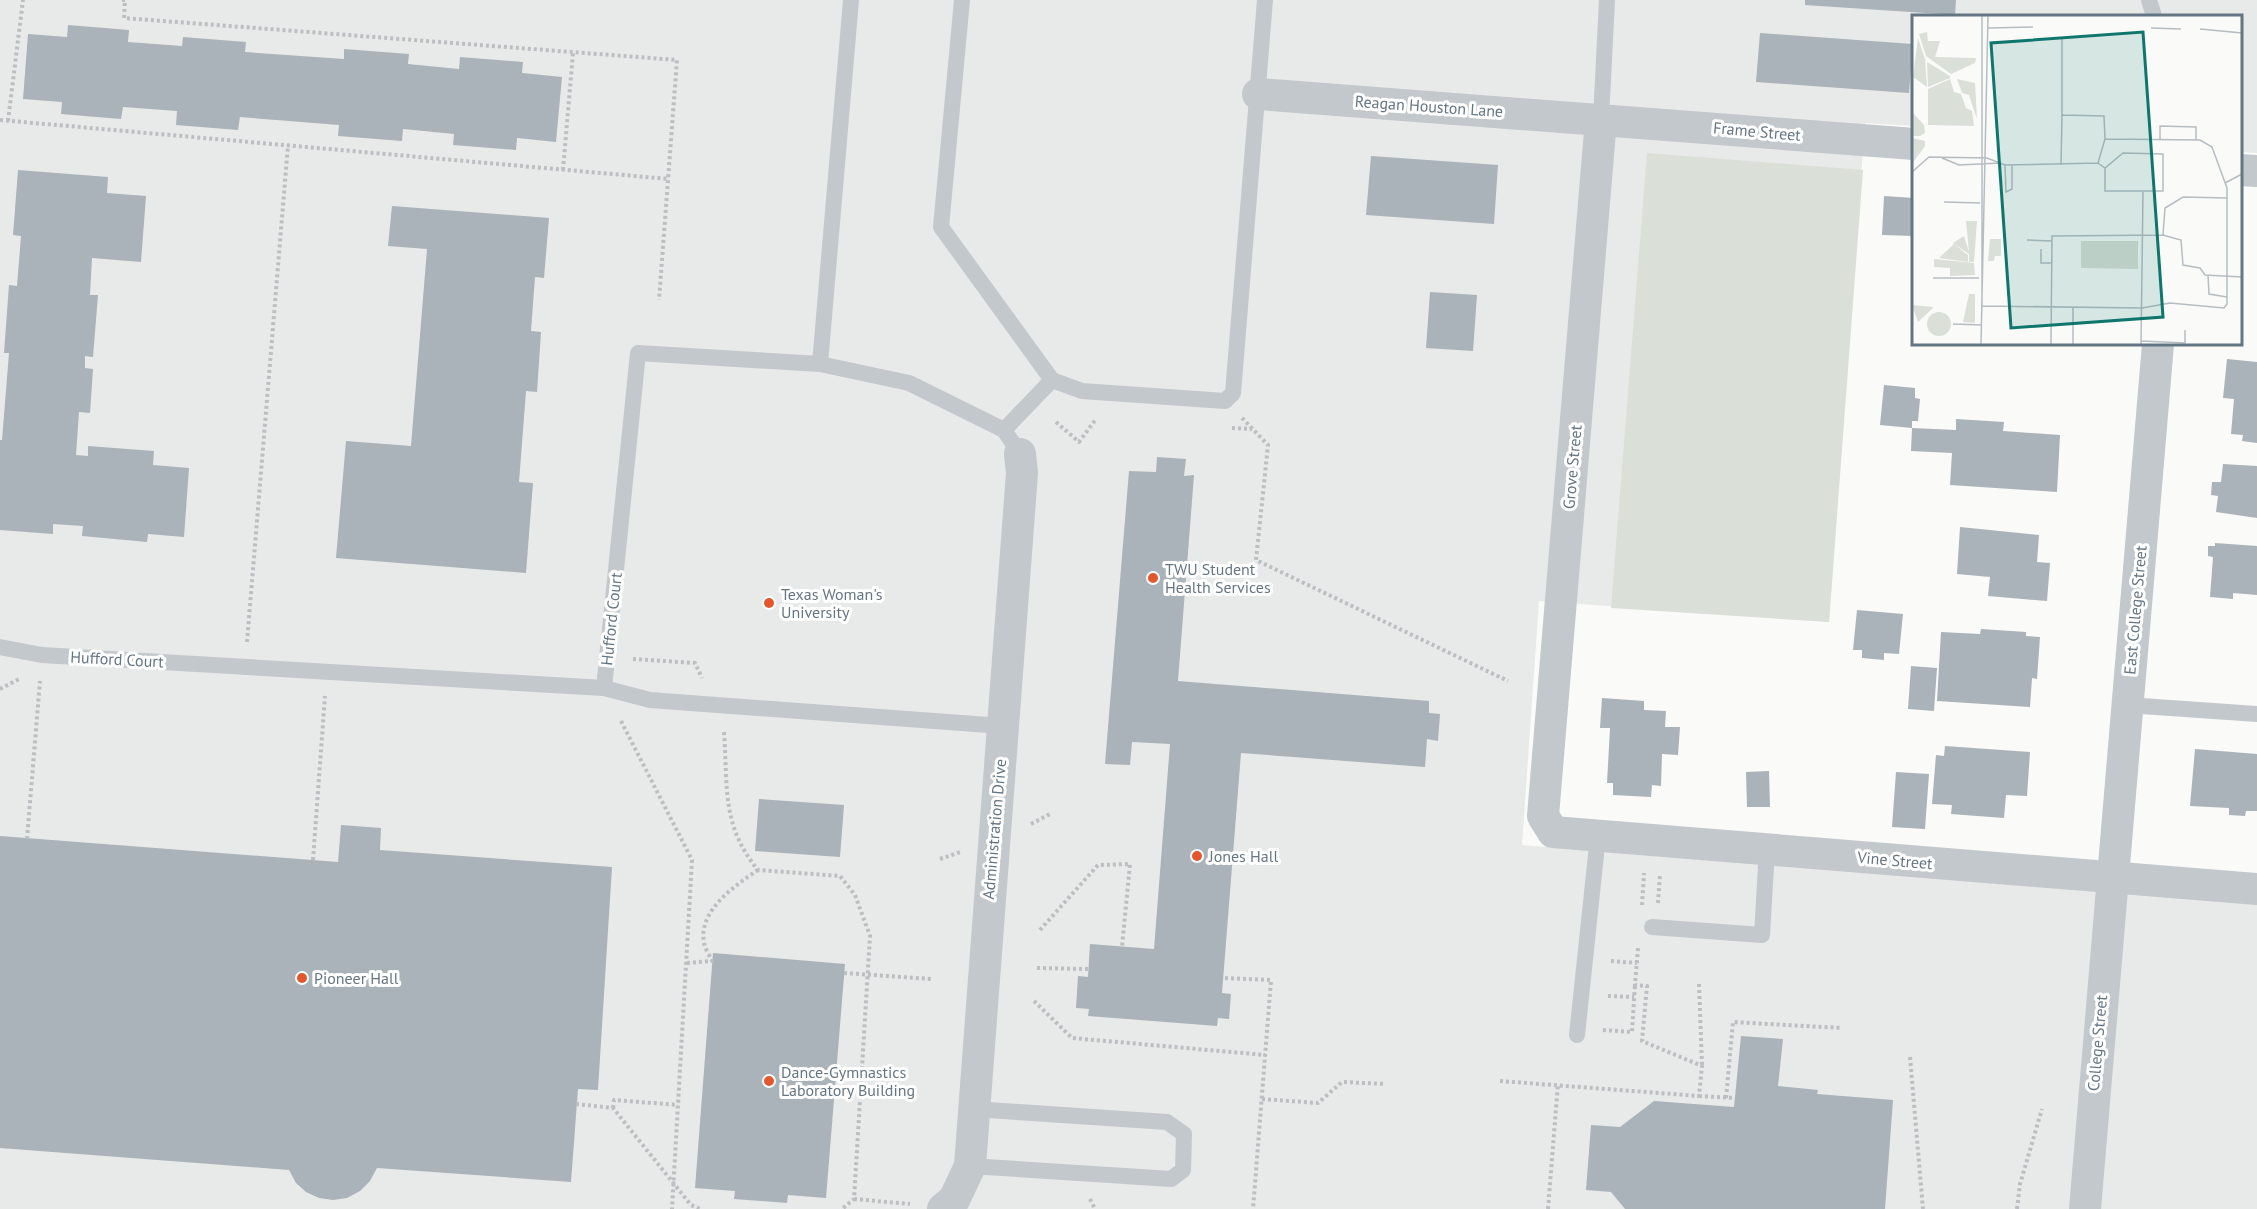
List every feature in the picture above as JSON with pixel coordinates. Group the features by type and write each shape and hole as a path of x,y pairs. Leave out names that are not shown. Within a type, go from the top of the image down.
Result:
{"street":[{"name":"Reagan Houston Lane","path":"1257,94 1601,119"},
{"name":"Frame Street","path":"1601,119 1912,144"},
{"name":"Grove Street","path":"1543,816 1601,119"},
{"path":"2242,170 2257,171"},
{"name":"East College Street","path":"2112,877 2158,345"},
{"name":"Administration Drive","path":"951,1206 970,1166 1022,473 1012,442"},
{"name":"Vine Street","path":"1543,816 1553,832 2257,889"},
{"name":"College Street","path":"2085,1209 2112,877"}],"lane":[{"path":"820,364 850,0"},
{"path":"962,0 941,227 1052,380 1082,391 1225,401 1233,393 1265,0"},
{"path":"1601,119 1607,0"},
{"path":"2149,0 2154,15"},
{"name":"Hufford Court","path":"0,647 42,655 604,688 638,353 820,364 909,383 1012,442"},
{"path":"1012,442 1052,380"},
{"path":"604,688 650,700 1002,726"},
{"path":"2127,705 2257,714"},
{"path":"1577,1035 1598,836"},
{"path":"1652,927 1762,935 1767,849"},
{"path":"970,1166 1171,1179 1183,1170 1184,1134 1167,1122 973,1109"}],"path":[{"path":"8,121 23,0"},
{"path":"122,0 125,0 124,18 676,60 659,300"},
{"path":"563,170 573,52"},
{"path":"0,120 669,179"},
{"path":"245,667 288,145"},
{"path":"1225,401 1268,445 1256,560 1508,681"},
{"path":"1056,422 1079,442"},
{"path":"607,657 695,663 724,732 730,823 742,851 758,870"},
{"path":"313,860 327,672"},
{"path":"27,838 40,677 32,678"},
{"path":"0,689 14,680 23,679"},
{"path":"604,688 692,860 672,1209"},
{"path":"1040,819 1050,814"},
{"path":"1040,930 1098,865 1130,864 1122,947"},
{"path":"687,963 712,961 704,944 705,920 731,888 758,870 840,876 855,894 870,936 870,975 854,1199"},
{"path":"1641,906 1645,872 1660,872 1660,881"},
{"path":"1632,1032 1639,940"},
{"path":"1037,968 1088,969"},
{"path":"844,973 931,979"},
{"path":"1225,978 1271,980 1253,1209"},
{"path":"1699,1096 1702,1066 1700,984"},
{"path":"1635,985 1647,986 1642,1041 1702,1066"},
{"path":"1034,1001 1072,1038 1265,1054"},
{"path":"1726,1098 1733,1022 1842,1028"},
{"path":"1910,1057 1923,1209"},
{"path":"1500,1081 1735,1098"},
{"path":"1262,1099 1318,1103 1342,1082 1386,1084"},
{"path":"1548,1209 1558,1084"},
{"path":"613,1108 614,1100 678,1105"},
{"path":"576,1104 613,1108 691,1205 700,1209"},
{"path":"2018,1209 2020,1184 2042,1109"},
{"path":"842,1209 854,1199 913,1204"}],"shaded area":[{"name":"Texas Woman's University","path":"0,0 2257,0 2257,153 2242,152 2242,15 1912,15 1912,126 1865,123 1829,622 1539,601 1522,845 2257,901 2257,1209 0,1209"},
{"path":"1647,153 1863,170 1829,622 1611,608"}],"building":[{"path":"1805,0 1956,0 1955,15 1805,5"},
{"path":"68,25 129,30 128,42 182,46 183,37 246,42 245,52 344,59 344,49 409,54 408,64 459,69 460,57 523,62 522,73 562,77 556,142 517,138 516,150 453,145 454,134 403,129 402,141 338,136 339,125 240,117 238,130 176,125 177,111 123,107 121,119 61,114 62,102 23,99 28,34 67,37"},
{"path":"1760,33 1912,44 1909,93 1756,82"},
{"path":"1371,156 1498,165 1494,224 1366,215"},
{"path":"18,170 108,177 107,193 146,196 141,262 92,258 90,295 98,295 93,357 85,356 85,368 93,369 90,413 79,412 76,455 88,456 88,446 154,451 153,465 189,468 184,537 148,534 147,542 82,536 83,526 53,524 53,534 0,530 0,440 2,440 9,353 4,353 9,285 17,286 21,236 13,235"},
{"path":"1884,196 1912,198 1912,236 1882,235"},
{"path":"392,206 549,218 544,278 535,277 531,331 541,332 537,392 526,391 519,482 533,483 526,573 336,558 346,441 411,446 427,249 388,246"},
{"path":"1430,292 1477,295 1473,351 1426,348"},
{"path":"2227,359 2257,362 2257,443 2242,441 2243,435 2231,434 2234,399 2223,398"},
{"path":"1884,385 1915,388 1915,398 1920,399 1918,421 1912,421 1912,428 1880,425"},
{"path":"1956,419 2004,422 2003,431 2060,435 2057,492 1950,485 1952,453 1911,451 1912,428 1956,430"},
{"name":"Jones Hall","path":"1157,457 1186,459 1184,476 1194,475 1178,681 1429,701 1429,713 1440,714 1438,741 1427,739 1425,767 1241,753 1222,993 1231,994 1229,1019 1218,1018 1217,1026 1088,1016 1089,1009 1076,1008 1078,976 1088,977 1090,944 1154,949 1170,744 1132,742 1130,765 1105,764 1129,471 1156,472"},
{"path":"2223,464 2257,466 2257,518 2216,512 2218,496 2211,495 2212,482 2221,482"},
{"path":"1960,527 2039,535 2037,562 2050,563 2047,601 1988,596 1990,577 1957,574"},
{"path":"2215,543 2257,546 2257,595 2233,593 2233,599 2210,597 2213,557 2208,556 2208,546 2215,546"},
{"path":"1857,610 1903,614 1899,654 1884,653 1884,660 1862,658 1862,650 1853,650"},
{"path":"1981,629 2026,632 2026,636 2040,637 2037,679 2032,678 2030,707 1937,701 1941,632 1980,634"},
{"path":"1911,666 1937,668 1934,711 1908,709"},
{"path":"1602,698 1644,701 1644,710 1666,711 1665,727 1680,727 1678,755 1662,754 1661,786 1652,785 1651,797 1613,795 1613,783 1607,783 1610,728 1600,728"},
{"path":"1945,746 2030,752 2027,796 2006,795 2004,818 1951,814 1952,805 1932,804 1936,755 1944,756"},
{"path":"2195,749 2257,754 2257,811 2246,811 2245,816 2229,815 2229,808 2190,806"},
{"path":"1769,771 1770,807 1747,807 1746,772"},
{"path":"1896,772 1929,774 1925,829 1892,827"},
{"path":"759,799 844,805 840,857 755,851"},
{"name":"Pioneer Hall","path":"341,825 381,828 380,850 612,867 598,1090 578,1089 571,1182 377,1168 370,1181 360,1191 347,1198 333,1200 319,1198 306,1192 296,1183 289,1170 0,1148 0,836 338,862"},
{"name":"Dance-Gymnastics Laboratory Building","path":"713,953 845,964 826,1198 788,1195 787,1203 734,1199 735,1191 695,1188"},
{"path":"1741,1036 1783,1039 1778,1086 1818,1090 1817,1094 1893,1100 1885,1209 1625,1209 1611,1192 1586,1190 1591,1125 1620,1127 1654,1101 1734,1107"}],"place":[{"name":"TWU Student Health Services","path":"1153,578"},
{"name":"Texas Woman's University","path":"769,603"},
{"name":"Jones Hall","path":"1197,856"},
{"name":"Pioneer Hall","path":"302,978"},
{"name":"Dance-Gymnastics Laboratory Building","path":"769,1081"}]}
